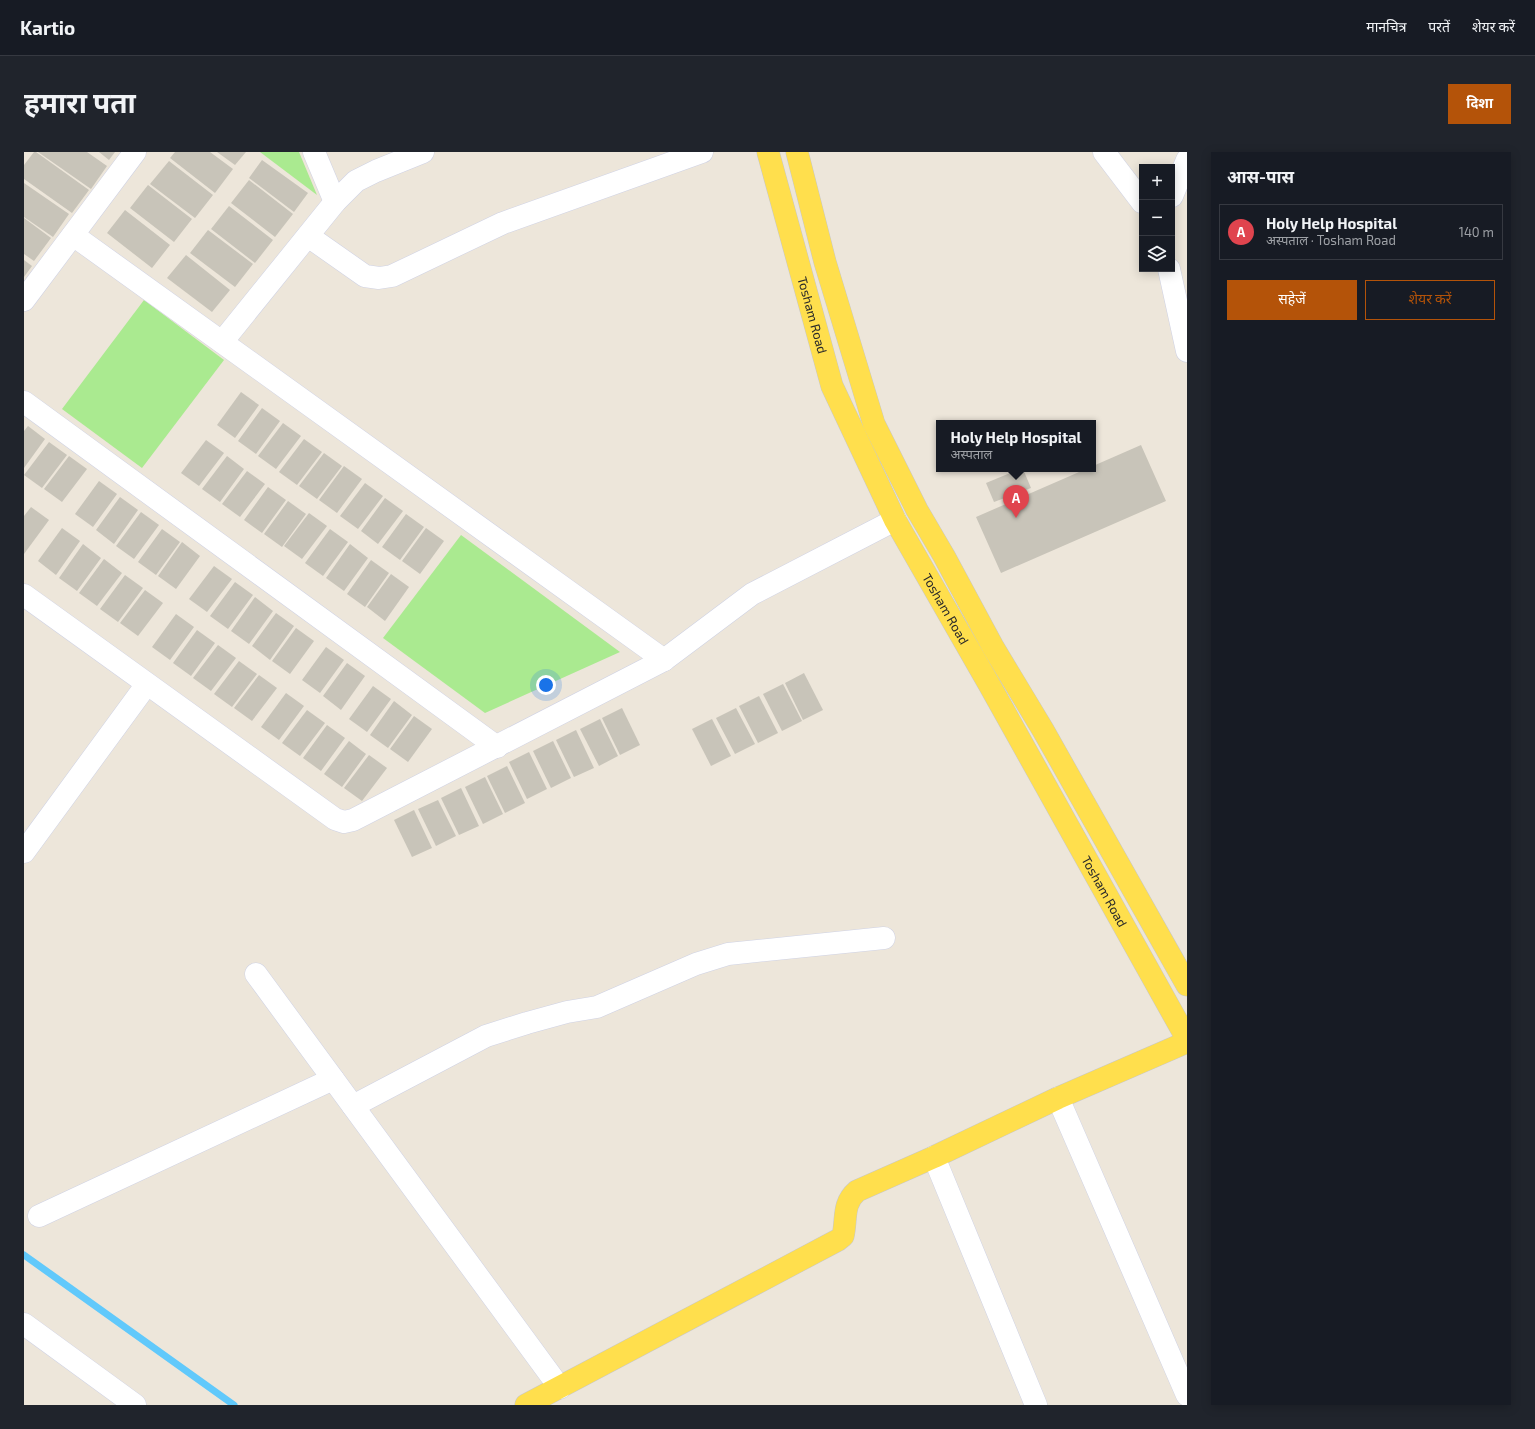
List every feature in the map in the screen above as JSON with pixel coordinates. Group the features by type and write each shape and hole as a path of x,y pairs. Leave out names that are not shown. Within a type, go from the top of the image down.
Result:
{"main road":[{"name":"Tosham Road","path":"768,152 832,386 895,520 990,686 1187,1041"},
{"name":"Tosham Road","path":"797,152 825,262 874,424 917,510 944,556 993,647 1043,730 1187,985"},
{"path":"526,1405 838,1240 843,1236 847,1206 850,1197 856,1191 934,1157 1058,1098 1187,1041"}],"street":[{"path":"24,300 135,152"},
{"path":"314,152 335,202"},
{"path":"222,342 335,202 356,181 376,171 423,152"},
{"path":"308,236 365,276 379,278 392,276 503,223 702,152"},
{"path":"1104,152 1140,200"},
{"path":"1175,189 1187,160"},
{"path":"73,235 664,660"},
{"path":"1170,272 1187,351"},
{"path":"24,402 497,747"},
{"path":"24,595 335,819 344,822 353,820 664,660 752,594 895,520"},
{"path":"24,852 147,684"},
{"path":"353,1106 486,1036 534,1021 597,1006 696,964 721,956 794,946 884,938"},
{"path":"256,974 560,1388"},
{"path":"39,1216 333,1079"},
{"path":"1058,1098 1187,1395"},
{"path":"934,1157 1036,1405"},
{"path":"24,1324 135,1405"}],"green space":[{"path":"260,152 299,152 317,195"},
{"path":"144,300 224,360 142,468 62,409"},
{"path":"461,535 620,652 485,713 383,638"}],"building":[{"path":"34,152 89,190 72,213 24,179 24,165"},
{"path":"38,152 87,152 107,166 91,189"},
{"path":"99,152 115,152 109,160"},
{"path":"175,152 210,152 233,169 215,193 170,158"},
{"path":"217,152 246,152 235,165"},
{"path":"262,160 308,193 294,212 249,178"},
{"path":"169,161 213,195 195,218 150,184"},
{"path":"249,180 293,214 275,237 231,203"},
{"path":"24,183 69,214 53,237 24,217"},
{"path":"148,185 192,219 174,242 130,208"},
{"path":"229,206 273,240 255,263 211,229"},
{"path":"125,210 170,245 152,268 107,233"},
{"path":"24,218 51,238 34,261 24,254"},
{"path":"208,230 253,264 235,287 190,253"},
{"path":"186,255 230,290 212,312 167,278"},
{"path":"24,260 32,266 24,277"},
{"path":"241,392 259,405 235,438 217,425"},
{"path":"262,408 280,421 256,454 238,441"},
{"path":"283,423 301,436 276,469 258,456"},
{"path":"28,426 45,439 24,468 24,431"},
{"path":"304,439 322,452 297,485 279,472"},
{"path":"206,440 224,453 199,486 181,473"},
{"path":"49,442 67,455 42,488 24,475"},
{"path":"1141,445 1166,501 1001,573 976,517 1079,472 1096,472 1096,465"},
{"path":"324,453 342,466 317,499 299,486"},
{"path":"69,456 87,469 62,502 44,489"},
{"path":"227,456 244,469 220,502 202,489"},
{"path":"344,466 362,479 337,513 319,500"},
{"path":"247,471 265,484 240,517 222,504"},
{"path":"1013,472 1024,472 1031,488 994,502 986,483"},
{"path":"99,481 117,494 93,527 75,514"},
{"path":"365,483 383,496 358,529 340,516"},
{"path":"268,487 286,500 262,533 244,520"},
{"path":"120,497 138,510 114,544 96,530"},
{"path":"385,498 403,511 378,544 361,531"},
{"path":"288,501 306,514 282,547 264,534"},
{"path":"31,507 49,520 24,554 24,516"},
{"path":"141,512 159,525 134,559 116,546"},
{"path":"309,513 327,526 302,559 284,546"},
{"path":"406,514 424,527 400,560 382,547"},
{"path":"62,528 80,541 56,575 38,561"},
{"path":"426,528 444,541 420,574 402,561"},
{"path":"162,529 180,542 156,575 138,562"},
{"path":"330,529 348,542 323,576 305,563"},
{"path":"182,542 200,556 176,589 158,576"},
{"path":"83,544 101,558 77,591 59,578"},
{"path":"350,544 368,558 344,591 326,578"},
{"path":"104,559 122,573 97,606 79,593"},
{"path":"371,560 389,573 365,607 347,594"},
{"path":"214,566 232,579 207,612 189,599"},
{"path":"391,574 409,587 385,621 367,607"},
{"path":"125,575 143,588 118,622 100,609"},
{"path":"235,582 253,595 228,629 210,616"},
{"path":"145,590 163,603 138,636 120,623"},
{"path":"255,597 273,611 249,644 231,631"},
{"path":"276,613 294,626 270,660 252,646"},
{"path":"176,614 194,627 170,660 152,647"},
{"path":"296,628 314,641 290,674 272,661"},
{"path":"197,630 215,643 191,676 173,663"},
{"path":"218,645 236,658 211,691 193,678"},
{"path":"326,647 344,660 320,693 302,680"},
{"path":"239,661 257,674 232,707 214,694"},
{"path":"347,663 365,676 341,710 323,696"},
{"path":"804,673 823,710 803,720 785,683"},
{"path":"259,675 277,688 252,721 234,708"},
{"path":"783,684 802,721 782,731 763,694"},
{"path":"373,686 391,699 367,732 349,719"},
{"path":"286,693 304,706 279,740 261,727"},
{"path":"759,696 778,733 758,743 739,706"},
{"path":"394,701 412,715 388,748 370,735"},
{"path":"622,708 640,745 620,755 602,718"},
{"path":"736,708 755,744 735,754 716,718"},
{"path":"307,710 325,723 300,756 282,743"},
{"path":"414,716 432,729 408,762 390,749"},
{"path":"600,719 618,756 599,766 580,729"},
{"path":"712,719 731,756 711,766 692,729"},
{"path":"327,725 345,738 321,771 303,758"},
{"path":"576,730 594,768 574,777 556,740"},
{"path":"349,741 366,754 342,787 324,774"},
{"path":"553,741 571,778 551,788 533,751"},
{"path":"529,752 547,789 527,799 509,762"},
{"path":"369,755 387,768 362,801 344,788"},
{"path":"507,766 525,803 505,813 487,776"},
{"path":"485,777 503,814 483,824 465,787"},
{"path":"461,788 479,826 459,835 441,798"},
{"path":"438,800 456,836 436,846 418,809"},
{"path":"414,810 432,848 412,857 394,820"}],"waterway":[{"path":"24,1255 234,1405"}],"place":[{"name":"Holy Help Hospital","path":"1016,518"}]}
